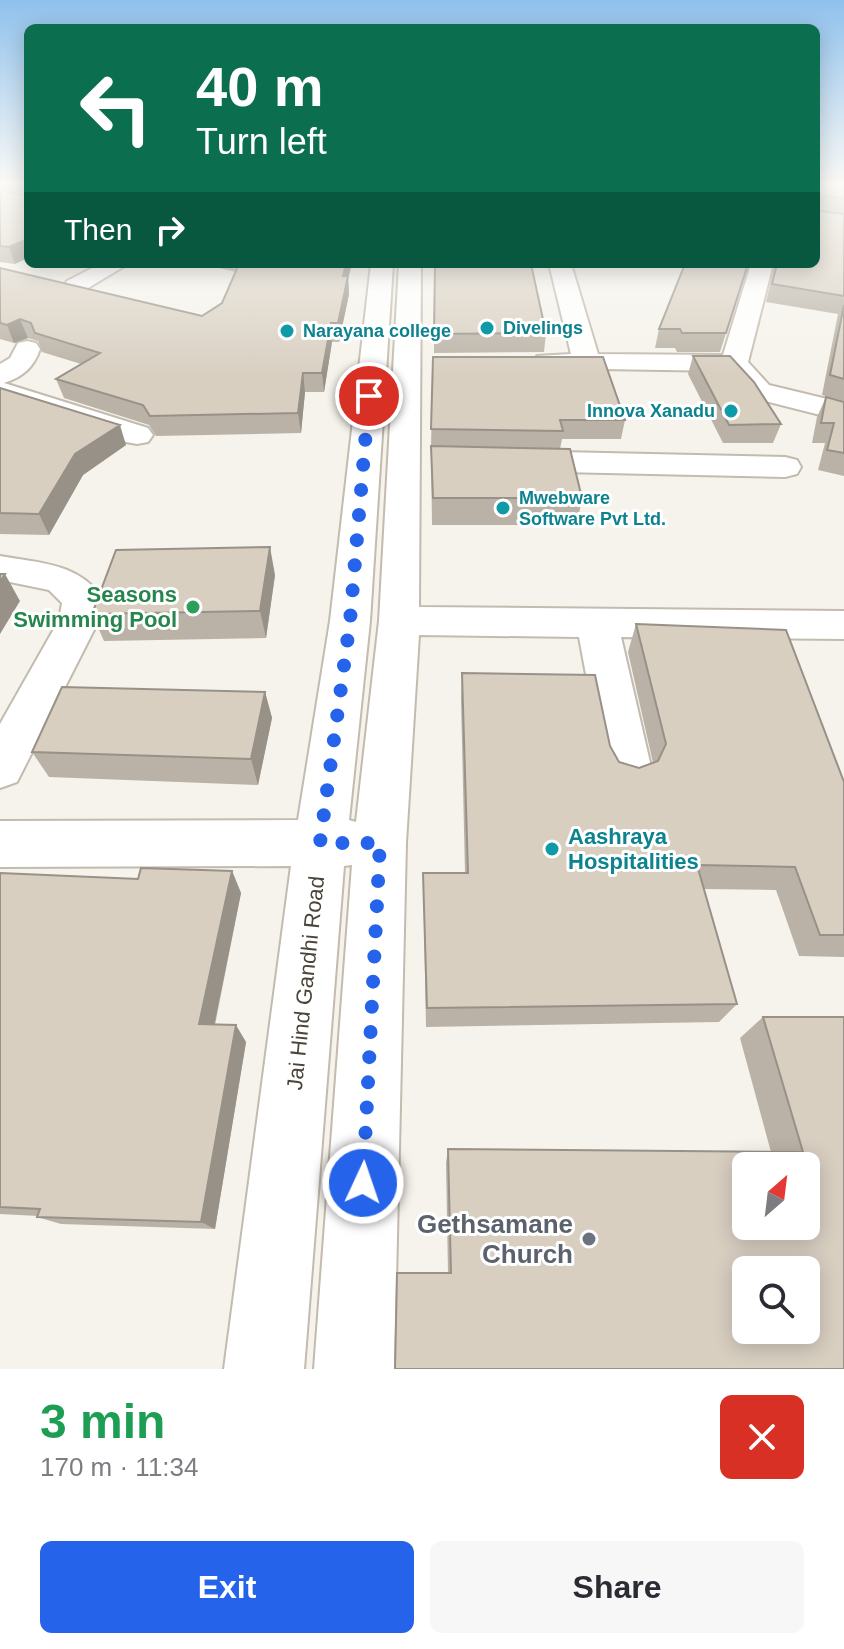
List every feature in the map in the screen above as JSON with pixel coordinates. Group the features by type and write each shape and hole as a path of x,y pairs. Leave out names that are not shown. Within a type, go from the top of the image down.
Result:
{"street":[{"path":"75,286 109,268"},
{"name":"Jai Hind Gandhi Road","path":"354,1369 380,843 399,621 420,460 405,364 383,268"},
{"name":"Jai Hind Gandhi Road","path":"264,1369 320,843 350,621 405,364 410,268"},
{"path":"561,268 587,362"},
{"path":"734,363 761,268"},
{"path":"45,280 104,294"},
{"path":"0,376 22,362 27,349"},
{"path":"527,363 734,363 759,391 844,412"},
{"path":"0,391 137,435"},
{"path":"484,461 785,467"},
{"path":"0,568 61,580 83,600 79,620 0,768"},
{"path":"399,621 844,625"},
{"path":"597,623 628,771"},
{"path":"0,844 380,843"}],"building":[{"path":"820,249 844,249 844,296 772,284 776,268 820,268"},
{"path":"0,268 202,316 222,303 237,268 345,268 343,276 348,276 338,323 331,323 322,373 303,373 298,413 150,416 143,405 56,379 100,353 35,333 31,323 20,319 7,325 0,323"},
{"path":"435,268 532,268 546,333 434,334"},
{"path":"683,268 747,268 726,333 682,333 680,329 659,329"},
{"path":"844,305 844,379 830,375"},
{"path":"693,356 730,356 754,382 781,424 729,425"},
{"path":"433,357 603,357 625,420 560,420 563,431 431,429"},
{"path":"0,388 120,425 75,454 39,514 0,513"},
{"path":"826,397 844,402 844,453 827,450 834,423 821,423"},
{"path":"431,446 570,449 582,498 433,498"},
{"path":"270,547 260,611 92,614 116,550"},
{"path":"636,624 786,630 844,782 844,935 820,935 795,867 697,865 737,1004 427,1008 423,873 468,873 462,673 595,675 610,746 619,762 639,768 658,761 666,744"},
{"path":"62,687 265,692 251,759 32,752"},
{"path":"141,868 232,871 199,1024 236,1025 201,1222 37,1217 40,1209 0,1207 0,873 138,879"},
{"path":"763,1017 844,1017 844,1369 395,1369 397,1273 451,1273 448,1149 803,1152"}],"place":[{"name":"Divelings","path":"487,328"},
{"name":"Narayana college","path":"287,331"},
{"name":"Innova Xanadu","path":"731,411"},
{"name":"Mwebware Software Pvt Ltd.","path":"503,508"},
{"name":"Seasons Swimming Pool","path":"193,607"},
{"name":"Aashraya Hospitalities","path":"552,849"},
{"name":"Gethsamane Church","path":"589,1239"}],"route":[{"path":"363,1183 380,843 320,843 350,621 369,396"}]}
